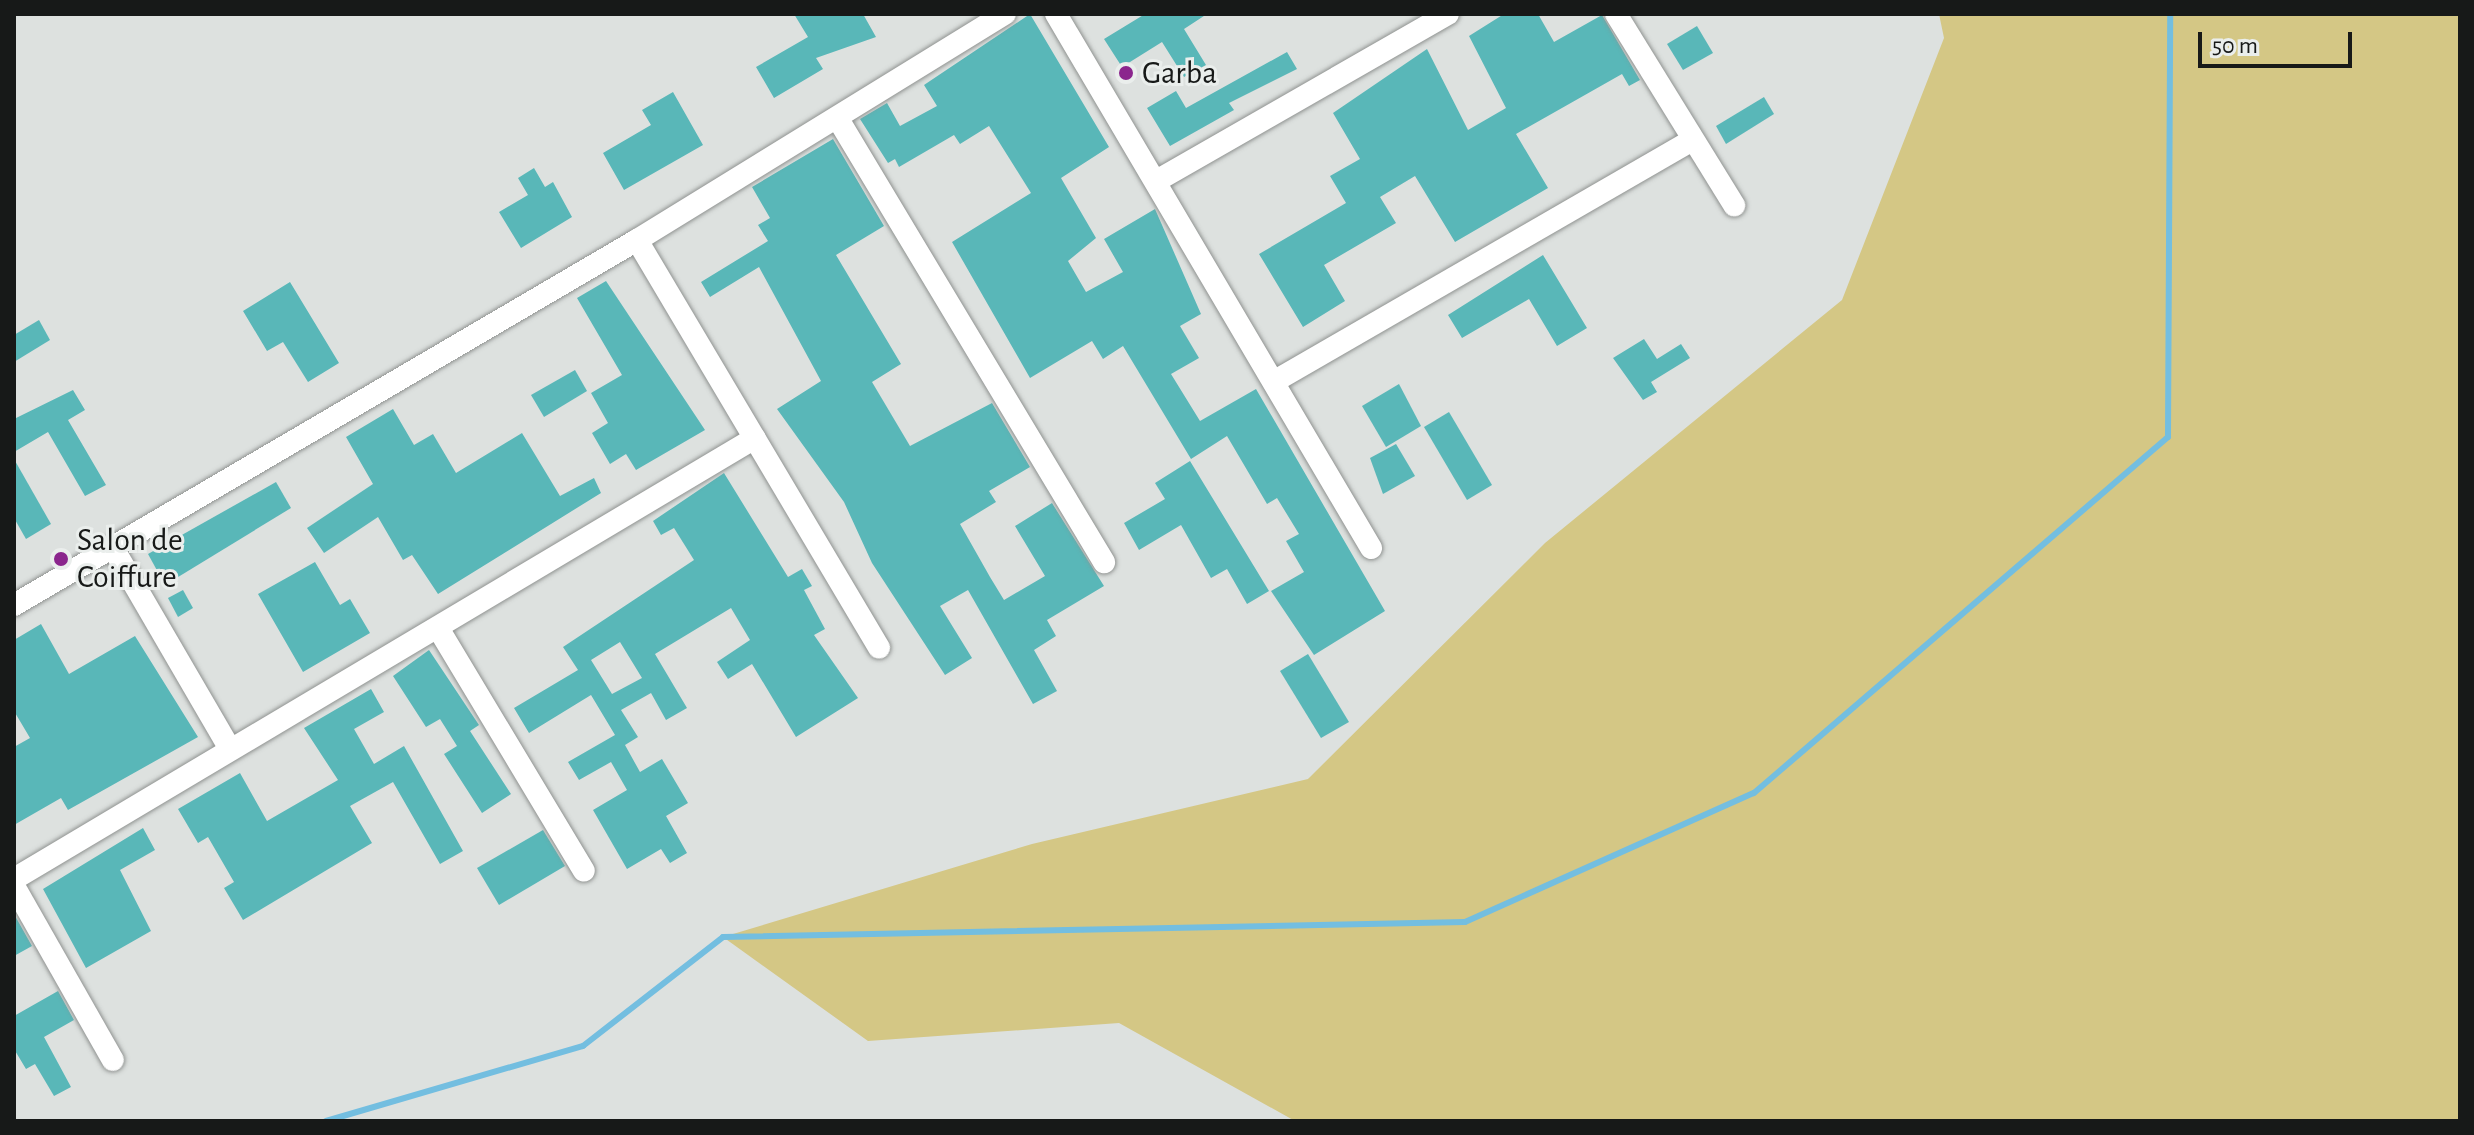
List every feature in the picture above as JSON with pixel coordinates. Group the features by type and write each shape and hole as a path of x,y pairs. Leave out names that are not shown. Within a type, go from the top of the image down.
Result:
{"street":[{"path":"14,605 637,240 1005,14"},
{"path":"1056,14 1158,180 1371,548"},
{"path":"1158,180 1448,14"},
{"path":"1616,14 1734,205"},
{"path":"838,119 1104,562"},
{"path":"1275,381 1693,140"},
{"path":"637,240 879,647"},
{"path":"14,879 755,438"},
{"path":"113,548 230,749"},
{"path":"438,628 584,871"},
{"path":"14,886 113,1060"}],"shaded area":[{"path":"1939,14 2460,14 2460,1121 1295,1121 1119,1023 868,1041 723,937 1032,844 1308,779 1545,543 1842,300 1944,38"}],"building":[{"path":"794,14 863,14 876,37 816,58 823,69 774,98 756,67 808,37"},
{"path":"1030,14 1109,147 1061,178 1096,238 1068,261 1086,292 1123,272 1104,239 1155,209 1201,314 1180,326 1199,358 1171,374 1200,421 1256,389 1385,611 1314,655 1271,591 1304,572 1286,541 1299,534 1277,498 1267,504 1227,436 1191,459 1123,346 1103,359 1092,341 1030,378 952,242 1031,193 989,126 960,144 954,135 899,167 895,159 888,163 860,119 887,103 900,126 937,106 924,85"},
{"path":"1145,14 1207,14 1184,29 1206,65 1184,77 1162,42 1122,67 1104,39"},
{"path":"1504,14 1538,14 1554,42 1602,15 1640,80 1629,86 1622,74 1516,134 1548,188 1455,242 1415,176 1380,197 1396,223 1324,265 1345,301 1303,327 1259,254 1346,203 1330,176 1360,159 1333,113 1427,49 1468,130 1506,108 1469,36"},
{"path":"1697,26 1713,53 1683,70 1667,44"},
{"path":"1287,52 1297,69 1229,103 1234,110 1170,146 1147,108 1176,91 1186,108"},
{"path":"673,92 703,145 624,190 603,153 651,125 642,110"},
{"path":"1764,97 1774,114 1726,144 1716,126"},
{"path":"833,139 884,226 836,255 901,364 872,382 910,446 992,403 1030,467 989,491 996,502 960,524 1004,600 1045,576 1015,526 1052,503 1104,586 1047,620 1056,636 1034,650 1057,691 1033,704 968,590 940,606 972,658 945,675 872,563 844,502 777,409 821,381 759,267 710,297 701,282 768,241 758,225 770,218 752,187"},
{"path":"534,168 545,187 553,182 572,217 521,248 499,212 528,195 518,178"},
{"path":"1543,255 1587,328 1557,346 1529,299 1462,338 1448,315"},
{"path":"606,281 705,430 636,470 626,454 610,464 592,433 608,423 591,393 622,375 577,298"},
{"path":"290,282 339,363 308,382 283,342 267,351 243,311"},
{"path":"39,320 50,340 14,362 14,335"},
{"path":"1644,339 1657,359 1681,344 1690,358 1651,382 1657,392 1643,400 1613,358"},
{"path":"575,370 587,391 544,417 531,395"},
{"path":"1399,384 1421,426 1386,447 1362,406"},
{"path":"73,390 85,410 68,420 106,485 85,496 48,432 14,452 14,419"},
{"path":"393,409 414,445 433,434 456,473 522,433 560,496 594,478 601,493 438,594 412,555 403,560 378,517 324,553 307,528 373,484 346,437"},
{"path":"1449,412 1492,485 1467,500 1424,427"},
{"path":"1396,444 1415,476 1383,494 1370,458"},
{"path":"14,459 51,524 26,539 14,518"},
{"path":"1190,461 1269,591 1247,604 1227,569 1211,578 1181,525 1139,550 1124,523 1165,499 1155,483"},
{"path":"724,473 788,577 802,569 812,586 804,590 825,629 814,635 858,698 796,737 752,664 728,679 717,662 750,640 731,608 655,654 687,708 666,720 651,693 621,710 638,737 625,745 640,772 662,759 688,803 666,816 687,853 670,863 661,849 627,869 593,810 627,790 611,762 579,780 568,762 615,735 591,695 529,733 514,708 578,670 563,647 694,560 674,528 661,535 653,521","holes":["620,642 642,678 612,694 591,660"]},
{"path":"276,482 291,508 165,585 148,554"},
{"path":"315,562 340,605 350,599 370,633 303,672 258,594"},
{"path":"183,590 193,608 178,617 168,598"},
{"path":"41,624 69,674 135,636 198,737 68,810 61,798 14,825 14,747 30,738 14,711 14,640"},
{"path":"429,650 479,725 470,731 511,794 482,813 444,754 457,746 440,719 426,727 393,676"},
{"path":"1308,654 1349,722 1321,738 1280,671"},
{"path":"371,689 384,712 354,729 374,764 404,746 463,851 440,864 393,782 350,806 372,843 243,920 224,888 234,882 208,837 198,843 178,809 240,773 267,821 338,780 304,728"},
{"path":"143,828 155,850 120,870 151,931 86,968 43,889"},
{"path":"543,830 565,866 499,905 477,868"},
{"path":"14,914 32,946 14,956"},
{"path":"58,991 74,1020 44,1037 71,1087 54,1096 35,1064 26,1069 14,1049 14,1016"}],"waterway":[{"path":"326,1121 583,1046 723,937 1465,922 1754,793 2168,437 2170,14"}],"place":[{"name":"Garba","path":"1126,73"},
{"name":"Salon de Coiffure","path":"61,559"}]}
